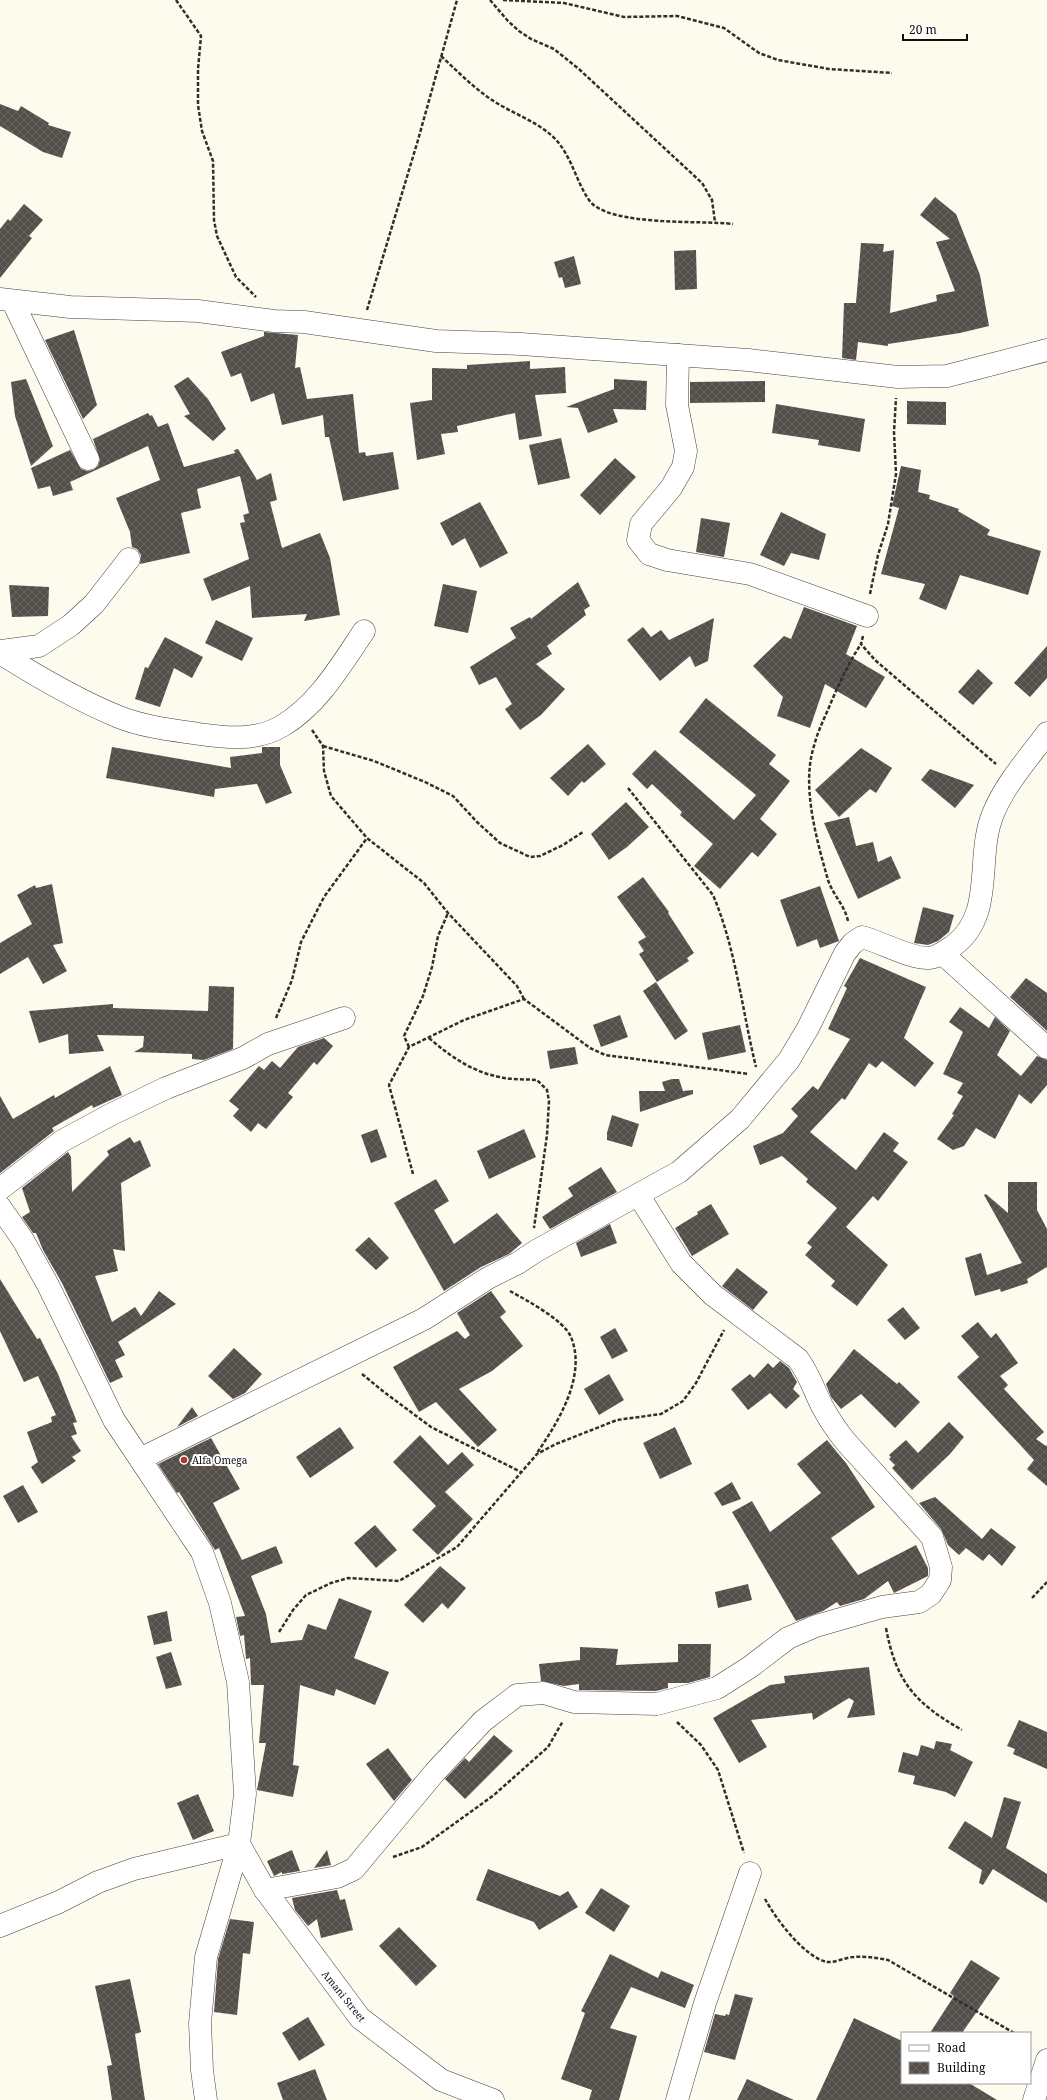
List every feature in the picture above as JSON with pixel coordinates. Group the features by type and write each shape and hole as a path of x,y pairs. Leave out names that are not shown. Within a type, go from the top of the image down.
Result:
{"street":[{"path":"6,301 70,307 198,311 274,321 304,322 436,341 521,344 748,360 898,377 947,376 1047,350"},
{"path":"6,301 88,459"},
{"path":"678,355 677,405 686,451 683,467 671,488 641,524 638,540 649,554 667,560 750,574 867,616"},
{"path":"0,652 39,646 71,625 94,604 129,560"},
{"path":"0,652 46,681 121,718 166,729 217,737 256,737 281,727 301,713 325,687 364,632"},
{"path":"140,1459 424,1319 488,1278 518,1263 536,1251 679,1172 740,1119 760,1084 788,1060 808,1028 846,953 853,943 862,938 908,953 929,958 943,954 959,942 972,928 980,906 985,841 993,814 1014,778 1047,733"},
{"path":"943,954 1047,1048"},
{"path":"0,1190 62,1141 166,1088 243,1058 268,1044 344,1018"},
{"path":"265,1890 337,1877 354,1870 435,1772 478,1726 517,1695 544,1693 574,1702 657,1704 716,1688 750,1667 788,1638 816,1626 882,1607 919,1602 931,1594 940,1580 942,1567 932,1537 846,1442 826,1412 808,1373 798,1359 713,1295 680,1263 644,1204 640,1194"},
{"path":"0,1207 23,1240 48,1285 114,1420 202,1552 220,1603 238,1682 245,1794 238,1844 206,1957 200,2023 202,2070 206,2100"},
{"path":"0,1926 59,1902 98,1882 134,1868 238,1844"},
{"name":"Amani Street","path":"238,1844 265,1890 360,2018 441,2080 493,2100"},
{"path":"677,2100 705,2004 750,1873"},
{"path":"1034,2100 1047,2060"}],"path":[{"path":"176,0 201,36 198,69 198,105 202,131 213,161 214,220 217,236 236,277 252,291 274,321"},
{"path":"361,331 418,140 457,0"},
{"path":"490,0 518,31 554,49 580,70 702,183 712,200 715,222"},
{"path":"503,0 564,3 624,17 677,16 724,28 758,53 778,60 829,69 892,73"},
{"path":"441,56 489,98 550,134 561,145 590,202 599,208 609,213 659,222 715,222 733,224"},
{"path":"846,953 850,931 847,914 830,885 816,840 810,776 813,747 848,663 861,644 878,555 888,524 896,474 894,432 898,377"},
{"path":"861,644 875,660 1014,778"},
{"path":"301,713 323,746 324,771 331,796 367,838 424,883 448,913 516,986 524,999 590,1048 605,1055 760,1084 722,916 713,895 628,788"},
{"path":"323,746 374,761 425,782 453,796 477,822 500,843 530,857 546,854 564,845 583,832"},
{"path":"268,1044 276,1018 292,980 301,942 324,898 367,838"},
{"path":"409,1047 404,1036 423,996 432,967 438,936 448,913"},
{"path":"414,1174 389,1085 409,1047 464,1020 524,999"},
{"path":"429,1038 452,1058 468,1066 499,1077 537,1080 547,1090 549,1101 546,1135 533,1223 536,1251"},
{"path":"279,1632 293,1610 306,1595 331,1583 348,1578 399,1581 457,1547 537,1454 559,1421 567,1402 576,1362 570,1336 556,1320 532,1303 488,1278"},
{"path":"537,1454 556,1444 617,1420 661,1414 683,1401 696,1383 734,1310"},
{"path":"345,1358 384,1392 431,1427 521,1472"},
{"path":"1032,1598 1047,1582"},
{"path":"882,1607 895,1661 907,1688 920,1702 941,1718 962,1730"},
{"path":"392,1857 422,1847 494,1795 548,1747 574,1702"},
{"path":"657,1704 701,1745 718,1770 750,1873 769,1907 797,1942 816,1957 828,1962 854,1957 871,1957 888,1960 1012,2032"}],"building":[{"path":"0,104 18,111 21,106 49,123 48,125 71,132 62,158 43,152 0,126"},
{"path":"935,197 956,214 980,275 989,326 960,333 888,344 888,346 858,342 856,360 842,358 844,303 856,303 861,243 884,244 883,252 894,250 890,313 937,301 936,295 955,291 936,242 950,239 920,215"},
{"path":"24,204 43,220 29,236 32,238 0,278 0,229 8,219 10,221"},
{"path":"696,250 697,289 675,290 674,251"},
{"path":"574,256 581,284 565,288 562,277 559,278 554,262"},
{"path":"74,330 97,405 83,419 45,340"},
{"path":"264,332 298,335 295,368 300,367 307,399 353,394 359,453 365,452 366,456 393,452 399,489 343,501 329,437 325,437 323,415 282,425 274,393 251,402 241,373 231,377 221,352 264,336"},
{"path":"530,361 530,369 565,367 566,393 535,395 542,436 519,440 515,413 457,426 458,432 441,434 445,454 417,460 410,403 432,400 432,368 467,369 467,365"},
{"path":"188,377 208,399 226,429 213,441 184,416 190,414 174,386"},
{"path":"26,379 53,446 31,466 15,416 11,382"},
{"path":"614,379 647,381 646,410 613,409 618,422 588,433 578,408 566,407 614,389"},
{"path":"765,381 765,402 690,403 690,382"},
{"path":"907,401 946,402 946,425 907,424"},
{"path":"776,404 865,419 860,452 818,445 819,440 772,433"},
{"path":"148,413 150,416 152,415 158,427 168,423 184,467 235,453 234,450 238,449 257,480 271,473 277,500 270,502 282,548 320,533 330,558 340,615 304,621 307,614 252,618 250,586 212,601 203,579 249,559 240,523 245,522 243,515 249,513 240,476 197,489 201,508 181,513 190,553 140,564 141,555 137,549 132,547 130,532 116,498 160,480 148,446 70,482 73,490 53,496 50,486 38,489 31,468 70,450 81,469 87,471 93,470 98,466 100,460 93,439"},
{"path":"561,438 570,478 538,485 529,445"},
{"path":"615,458 636,477 600,515 580,495"},
{"path":"901,466 921,470 918,492 930,495 929,499 959,509 958,511 990,530 987,535 1041,551 1028,595 960,575 946,610 919,599 925,584 881,574 899,508 892,506"},
{"path":"480,502 508,553 480,568 465,538 452,546 440,523"},
{"path":"781,512 826,534 819,560 791,553 784,566 760,555"},
{"path":"701,518 730,523 724,557 696,552"},
{"path":"578,582 590,606 584,610 586,615 547,646 552,654 536,664 565,689 541,715 520,730 505,709 512,704 496,677 479,685 470,667 516,638 510,628 530,617 531,619"},
{"path":"443,584 477,591 468,633 434,626"},
{"path":"9,585 49,587 48,616 12,617"},
{"path":"804,607 857,626 846,654 885,677 866,708 825,684 810,728 777,716 783,697 753,666 784,636 791,639"},
{"path":"714,618 708,661 695,667 690,656 660,681 627,640 643,627 651,637 661,630 669,640"},
{"path":"216,620 253,638 242,661 205,643"},
{"path":"165,637 203,657 192,678 174,668 160,707 135,699 145,667 148,668"},
{"path":"1047,646 1047,678 1030,697 1014,683"},
{"path":"978,669 993,683 973,705 958,692"},
{"path":"706,698 776,755 769,764 790,781 760,819 777,834 758,857 752,852 720,889 694,866 713,844 680,815 682,812 652,784 647,789 632,774 655,750 734,820 756,795 679,732"},
{"path":"588,744 606,764 584,783 582,781 568,796 550,778"},
{"path":"112,747 231,768 230,757 262,753 262,747 280,747 280,765 292,793 266,804 257,784 215,789 214,797 106,778"},
{"path":"861,748 892,768 876,793 870,789 839,817 815,790"},
{"path":"930,769 974,785 955,808 921,780"},
{"path":"626,802 649,827 627,847 609,860 591,834"},
{"path":"849,817 856,846 873,842 878,862 891,856 901,878 858,899 824,823"},
{"path":"643,877 669,912 668,913 694,953 687,958 689,961 657,982 639,954 644,951 638,942 646,937 617,897"},
{"path":"52,884 63,943 53,945 67,971 43,984 28,957 0,974 0,943 32,924 17,895 35,885 36,888"},
{"path":"820,886 839,941 820,948 817,939 797,947 780,900"},
{"path":"923,907 954,915 949,932 938,941 928,945 914,943"},
{"path":"860,958 926,987 904,1038 934,1063 915,1087 882,1061 876,1068 869,1063 845,1100 842,1098 810,1132 856,1170 884,1132 899,1143 893,1151 908,1162 878,1201 873,1196 846,1227 888,1265 857,1306 831,1286 835,1281 805,1255 812,1247 807,1243 837,1208 806,1182 808,1179 782,1156 760,1165 753,1146 783,1133 798,1116 791,1109 813,1086 818,1090 850,1039 828,1029 847,988 844,986"},
{"path":"1026,978 1047,993 1047,1031 1010,997"},
{"path":"656,982 688,1031 675,1040 643,991"},
{"path":"209,986 234,987 233,1049 204,1060 192,1059 192,1054 134,1052 143,1047 144,1036 97,1035 104,1051 69,1054 68,1034 39,1043 29,1011 113,1004 113,1008 208,1011"},
{"path":"960,1007 989,1028 995,1017 1010,1031 997,1055 1021,1076 1037,1056 1047,1060 1047,1085 1031,1104 1019,1094 995,1139 976,1128 964,1146 953,1150 937,1139 954,1115 952,1114 963,1096 957,1093 963,1083 943,1074 963,1032 949,1022"},
{"path":"620,1015 628,1037 601,1047 593,1025"},
{"path":"740,1025 746,1052 708,1060 702,1033"},
{"path":"324,1038 333,1046 317,1065 314,1062 288,1093 293,1097 266,1129 258,1123 251,1132 233,1116 239,1109 229,1101 259,1066 264,1070 272,1061 280,1068 298,1047"},
{"path":"575,1047 578,1064 550,1069 547,1051"},
{"path":"110,1066 122,1095 93,1108 92,1105 52,1128 54,1131 0,1173 0,1096 13,1119 54,1095 55,1098"},
{"path":"672,1079 679,1079 683,1091 693,1090 693,1094 640,1112 639,1091 665,1091 662,1082"},
{"path":"612,1115 639,1124 632,1147 607,1140 607,1133"},
{"path":"377,1129 387,1157 371,1163 361,1135"},
{"path":"524,1129 536,1157 489,1179 477,1151"},
{"path":"130,1137 134,1143 140,1140 151,1166 121,1183 125,1251 113,1249 118,1271 95,1276 112,1322 135,1307 141,1316 159,1291 176,1304 118,1342 125,1355 115,1360 123,1377 110,1383 62,1283 43,1250 36,1233 33,1233 22,1217 30,1212 22,1188 68,1152 71,1157 72,1192 109,1155 107,1151"},
{"path":"601,1167 617,1192 550,1229 542,1217 573,1196 568,1188"},
{"path":"436,1179 449,1201 434,1210 454,1244 497,1213 522,1243 509,1254 481,1267 444,1291 394,1203"},
{"path":"1008,1182 1037,1182 1037,1210 1047,1229 1047,1267 1027,1279 1028,1283 1001,1292 1000,1289 975,1296 965,1258 981,1253 987,1275 1022,1263 984,1195 986,1194 1008,1213"},
{"path":"711,1204 729,1234 692,1256 675,1228"},
{"path":"610,1224 617,1243 581,1257 576,1243"},
{"path":"369,1237 389,1258 376,1270 355,1250"},
{"path":"737,1268 768,1292 753,1310 722,1286"},
{"path":"0,1279 37,1339 40,1338 58,1374 77,1422 73,1423 77,1434 71,1436 81,1451 72,1457 76,1461 42,1484 31,1467 38,1462 27,1432 52,1422 51,1417 56,1415 38,1376 24,1382 0,1331"},
{"path":"491,1291 506,1312 500,1317 523,1346 492,1371 459,1389 497,1430 478,1447 436,1402 419,1412 393,1367 457,1331 465,1339 470,1335 457,1313"},
{"path":"903,1307 920,1328 905,1340 887,1320"},
{"path":"978,1322 991,1338 996,1333 1018,1363 1000,1376 1008,1385 1004,1389 1044,1432 1036,1439 1046,1446 1047,1445 1047,1486 1027,1469 1034,1460 957,1377 979,1357 961,1336"},
{"path":"615,1328 628,1351 612,1359 600,1337"},
{"path":"234,1348 262,1374 245,1393 233,1399 208,1376"},
{"path":"854,1349 897,1384 899,1382 920,1402 895,1428 861,1394 841,1409 831,1397 826,1384"},
{"path":"780,1361 789,1368 797,1382 793,1389 800,1396 786,1409 770,1393 748,1410 731,1389 750,1374 754,1378 768,1363 773,1368"},
{"path":"609,1374 624,1400 599,1415 584,1389"},
{"path":"192,1407 198,1416 177,1427"},
{"path":"949,1422 964,1437 950,1454 912,1490 892,1468 895,1465 889,1459 891,1457 889,1455 906,1440 918,1453"},
{"path":"340,1427 354,1448 310,1478 296,1457"},
{"path":"675,1427 692,1464 660,1479 643,1443"},
{"path":"420,1435 448,1465 462,1452 474,1465 445,1492 473,1519 438,1555 412,1530 436,1506 393,1462"},
{"path":"211,1438 240,1489 213,1503 242,1560 276,1546 283,1563 251,1576 266,1614 271,1643 302,1640 308,1624 326,1630 339,1598 372,1611 354,1658 389,1672 375,1705 336,1689 334,1696 300,1685 293,1765 299,1766 293,1797 257,1790 266,1743 259,1743 264,1685 251,1685 250,1658 246,1659 244,1635 240,1636 236,1617 245,1616 219,1548 215,1550 179,1492 177,1493 158,1464"},
{"path":"827,1440 846,1463 875,1507 831,1538 858,1575 916,1545 928,1568 928,1576 894,1593 888,1581 864,1599 840,1606 837,1602 823,1611 796,1621 732,1512 752,1501 770,1532 821,1493 797,1464"},
{"path":"732,1482 741,1499 722,1506 714,1493"},
{"path":"23,1485 38,1512 18,1523 3,1496"},
{"path":"935,1497 982,1539 991,1528 1016,1547 1002,1566 989,1554 983,1561 966,1548 959,1555 948,1545 941,1529 919,1503"},
{"path":"375,1525 397,1550 376,1568 354,1543"},
{"path":"440,1566 466,1588 448,1609 442,1603 423,1623 404,1605"},
{"path":"748,1584 752,1600 718,1608 715,1592"},
{"path":"167,1611 172,1641 154,1645 147,1616"},
{"path":"678,1644 711,1644 710,1677 688,1683 668,1683 668,1688 656,1691 579,1690 579,1684 564,1686 541,1681 539,1664 580,1660 580,1647 618,1649 616,1665 678,1662"},
{"path":"171,1652 182,1685 166,1689 156,1657"},
{"path":"869,1667 875,1715 847,1718 854,1701 849,1698 813,1720 812,1713 751,1720 767,1747 739,1763 713,1718 770,1685 785,1683 784,1676"},
{"path":"1019,1720 1047,1732 1047,1769 1013,1754 1015,1749 1007,1746"},
{"path":"494,1735 513,1751 465,1799 445,1779 465,1758 469,1762"},
{"path":"936,1741 952,1744 950,1750 973,1762 955,1797 946,1792 913,1784 915,1776 898,1772 903,1752 918,1756 921,1745 934,1749"},
{"path":"388,1748 412,1780 394,1801 366,1764"},
{"path":"198,1794 214,1831 193,1840 177,1803"},
{"path":"1004,1797 1021,1802 1006,1848 1047,1874 1047,1903 993,1869 983,1885 979,1883 982,1870 948,1848 965,1821 992,1838"},
{"path":"292,1850 300,1871 282,1874 282,1872 274,1876 267,1861"},
{"path":"327,1850 331,1865 314,1868"},
{"path":"488,1869 560,1896 568,1891 578,1907 539,1930 534,1922 476,1900"},
{"path":"601,1888 630,1906 614,1932 585,1913"},
{"path":"337,1890 340,1900 345,1899 353,1930 321,1938 317,1919 308,1926 295,1910 292,1898"},
{"path":"230,1919 254,1922 250,1954 243,1953 237,2015 214,2012 218,1959"},
{"path":"399,1927 437,1966 416,1986 379,1946"},
{"path":"610,1954 658,1978 661,1971 694,1985 685,2008 631,1987 610,2028 637,2036 619,2100 589,2100 592,2090 561,2079 585,2013 581,2011"},
{"path":"971,1960 1000,1978 963,2032 931,2032 954,1996 950,1993"},
{"path":"130,1979 141,2032 135,2034 145,2100 112,2100 107,2066 112,2065 95,1986"},
{"path":"735,1994 753,1998 735,2060 704,2052 715,2014 725,2016 726,2014 729,2015"},
{"path":"308,2017 325,2045 299,2061 282,2033"},
{"path":"854,2018 901,2041 901,2084 971,2084 997,2100 816,2100"},
{"path":"315,2069 327,2100 283,2100 277,2083"},
{"path":"747,2079 794,2100 737,2100"}],"place":[{"name":"Alfa Omega","path":"184,1460"}]}
